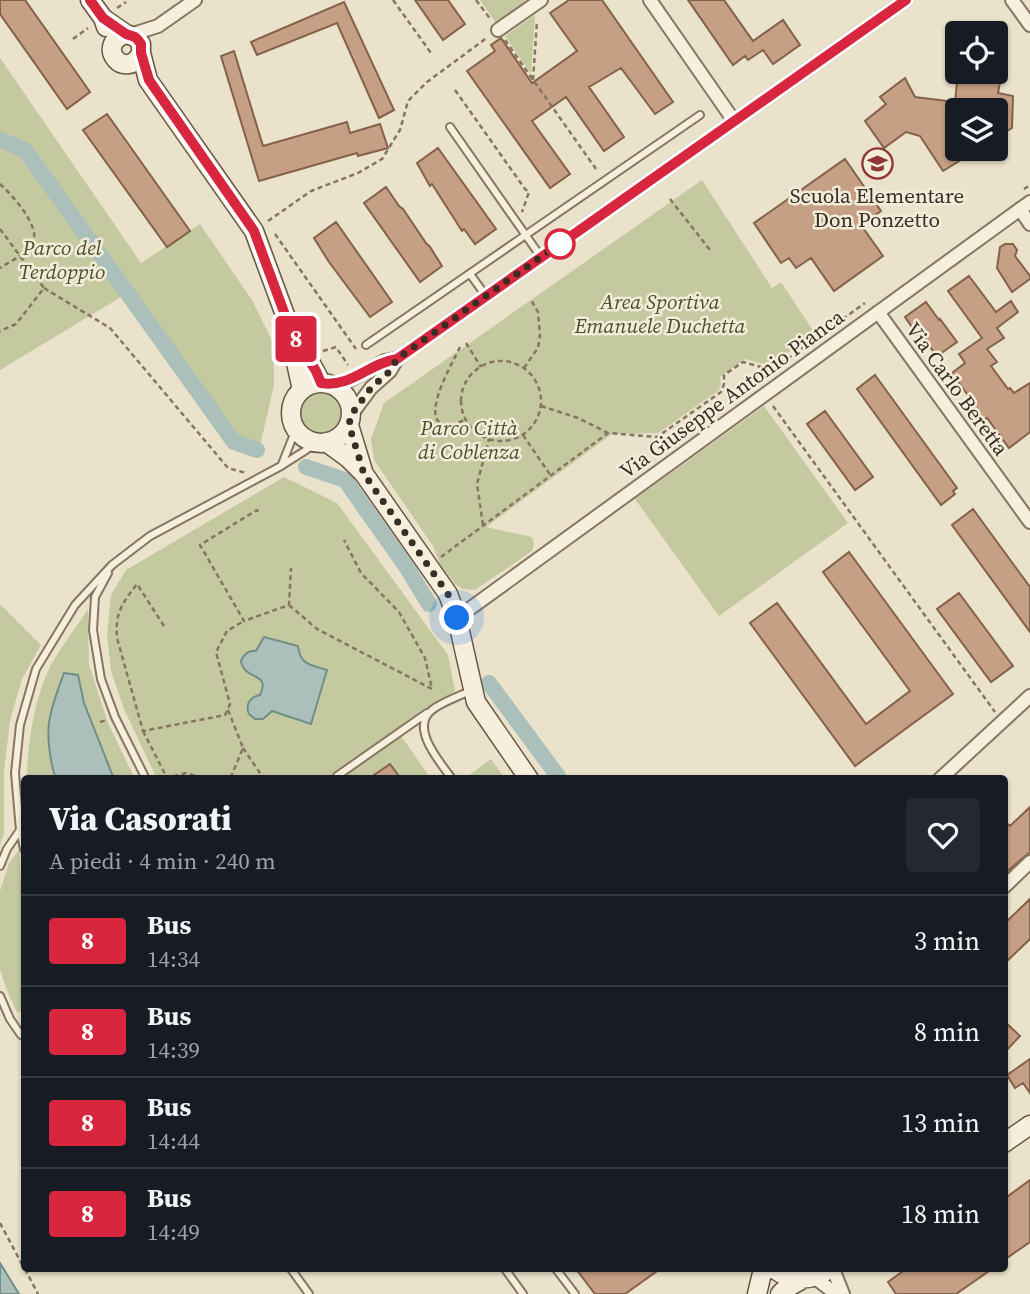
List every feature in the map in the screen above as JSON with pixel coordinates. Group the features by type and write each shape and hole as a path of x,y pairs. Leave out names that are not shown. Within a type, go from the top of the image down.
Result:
{"street":[{"path":"90,0 103,18 135,43 149,80 254,231 293,335 326,384 339,389 346,396 364,474"},
{"path":"135,43 195,0"},
{"path":"650,0 734,121"},
{"path":"321,443 336,439 343,433 371,388 390,371 397,359 906,0"},
{"path":"1012,0 1030,25"},
{"path":"498,30 537,3"},
{"path":"103,18 117,61 149,80"},
{"path":"112,47 117,38 135,43"},
{"path":"127,65 136,61 135,43"},
{"path":"1025,206 1030,224"},
{"name":"Via Giuseppe Antonio Pianca","path":"457,618 1025,206"},
{"name":"Via Carlo Beretta","path":"878,312 1030,522"},
{"path":"293,335 302,390"},
{"path":"397,359 385,361 350,380 311,385 296,397 291,416 299,434 348,458 364,474 448,594 457,618 476,702 526,775"},
{"path":"944,775 1030,696"},
{"path":"1008,883 1030,862"},
{"path":"1008,1140 1030,1125"},
{"path":"757,1294 762,1272"},
{"path":"778,1272 791,1278 820,1274 843,1294"},
{"path":"780,1294 785,1289 820,1274"},
{"path":"820,1274 836,1294"}],"lane":[{"path":"366,345 700,115"},
{"path":"450,127 541,257"},
{"path":"470,274 485,296"},
{"path":"281,466 296,429"},
{"path":"21,835 15,773 20,724 36,669 75,605 112,565 150,536 321,443"},
{"path":"112,565 95,597 93,630 101,679 115,717 144,775"},
{"path":"338,775 430,711 473,689"},
{"path":"430,711 424,723 426,741 449,775"},
{"path":"0,866 6,849 20,830"},
{"path":"0,996 21,1035"},
{"path":"293,1272 309,1294"},
{"path":"507,1272 523,1294"},
{"path":"558,1272 575,1294"}],"path":[{"path":"393,0 431,53"},
{"path":"476,0 596,169"},
{"path":"73,39 126,2"},
{"path":"533,80 537,3"},
{"path":"268,221 311,191 358,173 382,159 400,130 408,101 426,82 498,30"},
{"path":"455,90 529,192 522,212"},
{"path":"0,184 14,197 34,234 33,243 0,268"},
{"path":"1020,192 1030,185"},
{"path":"670,199 710,250"},
{"path":"0,229 44,288 110,328 228,468 260,476"},
{"path":"275,234 362,357"},
{"path":"0,331 16,324 44,288"},
{"path":"524,368 538,348 540,335 538,312 530,298"},
{"path":"541,407 578,418 608,433 657,438 721,392 724,375 743,362 772,370 870,300"},
{"path":"466,343 481,367"},
{"path":"319,352 336,347 348,366 355,361"},
{"path":"460,347 435,401 434,414 436,420 446,426 453,426 466,419"},
{"path":"503,361 524,368 538,385 541,407 538,418 523,435 512,440 500,441 478,434 466,419 461,404 462,393 472,373 481,367 503,361"},
{"path":"764,395 1003,722"},
{"path":"438,559 608,433"},
{"path":"523,435 551,476"},
{"path":"484,526 477,484 489,439"},
{"path":"244,621 200,545 257,510 258,512"},
{"path":"289,606 317,629 432,689 425,658 399,612 361,573 344,540"},
{"path":"289,606 291,568"},
{"path":"164,626 137,584 120,608 116,625 117,638 143,730 166,775"},
{"path":"143,730 225,715 230,704 216,652 227,631 244,621 289,606"},
{"path":"228,709 243,748 261,775"},
{"path":"100,722 107,720"},
{"path":"232,775 243,748"},
{"path":"0,1223 21,1261"},
{"path":"27,1272 38,1294"}],"green space":[{"path":"480,0 522,0 527,1 496,23"},
{"path":"535,15 531,74 505,36"},
{"name":"Parco del Terdoppio","path":"0,58 141,263 200,224 252,300 274,345 274,385 260,446 227,432 131,291 0,370"},
{"path":"702,180 772,288 781,282 814,332 772,366 745,359 720,377 721,385 718,391 658,433 612,434 486,527 532,537 532,551 475,590 463,589 455,584 440,564 433,546 374,460 371,439 384,403"},
{"path":"320,391 336,398 343,414 336,430 320,437 304,430 297,414 304,398"},
{"path":"764,406 848,523 719,616 635,499"},
{"path":"284,477 337,503 448,655 455,691 397,730 428,775 155,775 124,709 111,671 107,635 111,595 126,570"},
{"path":"0,604 41,645 22,679 10,721 4,771 4,833 0,845"},
{"path":"88,609 89,665 108,723 133,775 112,775 84,703 78,675 50,718 49,748 55,775 27,775 28,753 38,698 56,657"},
{"path":"491,759 502,775 469,775"},
{"path":"19,850 21,1011 17,1013 0,969 0,891 9,863"}],"water":[{"path":"264,637 298,646 304,661 327,670 311,724 272,711 263,719 255,719 249,714 248,704 251,699 260,695 263,688 260,679 247,672 241,661 247,653 256,651"},
{"path":"64,673 78,675 84,703 112,775 55,775 48,731"},
{"path":"0,1263 19,1294 0,1294"}],"building":[{"path":"0,0 25,0 90,92 67,109 0,14"},
{"path":"415,0 448,0 465,24 443,40"},
{"path":"569,0 602,0 673,102 655,114 621,68 589,87 624,137 604,151 566,97 532,121 570,174 550,188 467,71 495,51 491,45 501,38 532,83 577,51 550,13"},
{"path":"688,0 724,0 753,41 783,20 800,45 773,64 763,50 748,60 745,56 733,65"},
{"path":"344,2 394,110 379,118 337,23 257,55 251,42"},
{"path":"234,51 263,146 347,122 350,133 380,124 388,148 358,156 357,153 259,181 221,56"},
{"path":"905,78 915,97 945,101 945,161 959,161 943,171 920,136 906,132 884,148 865,121 886,104 880,97"},
{"path":"957,84 1000,84 998,93 1013,96 1012,128 1008,130 1008,98 955,98"},
{"path":"107,114 190,231 167,247 83,130"},
{"path":"438,148 496,229 475,244 464,229 462,231 417,163"},
{"path":"845,159 881,211 861,225 883,256 834,291 811,258 796,268 789,258 781,263 754,223"},
{"path":"386,187 442,266 420,282 364,203"},
{"path":"336,222 392,302 370,317 314,238"},
{"path":"1013,244 1017,250 1015,256 1030,276 1030,279 1012,292 997,268 1000,247"},
{"path":"969,276 996,312 1011,301 1018,312 997,328 1004,338 987,349 997,362 991,366 1008,389 1014,393 1030,383 1030,432 1009,448 987,418 983,420 972,406 974,404 952,373 965,363 959,354 982,338 948,291"},
{"path":"926,302 957,342 940,354 935,354 905,317"},
{"path":"875,375 957,488 953,491 955,494 941,505 857,389"},
{"path":"825,411 873,477 855,490 807,424"},
{"path":"973,509 1030,587 1030,632 952,525"},
{"path":"849,552 953,694 855,766 750,623 777,603 866,724 910,691 823,572"},
{"path":"959,593 1013,666 991,682 937,609"},
{"path":"390,764 398,775 374,775"},
{"path":"1030,807 1030,852 1008,871 1008,824 1010,826"},
{"path":"1030,899 1030,939 1008,960 1008,920"},
{"path":"1008,1025 1020,1036 1008,1049"},
{"path":"1030,1059 1030,1093 1023,1083 1015,1088 1008,1074"},
{"path":"1030,1180 1030,1242 1008,1257 1008,1196"},
{"path":"578,1272 656,1272 625,1294 595,1294"},
{"path":"902,1272 988,1272 956,1294 896,1294 888,1282"}],"waterway":[{"path":"0,140 25,150 234,442 257,450"},
{"path":"306,467 345,480 429,604"},
{"path":"489,683 557,775"}],"bus line":[{"name":"8","path":"90,0 103,18 135,37 141,44 149,80 254,231 293,335 321,383 330,385 350,380 385,361 397,359 906,0"}],"place":[{"name":"Scuola Elementare Don Ponzetto","path":"877,164"}],"route":[{"path":"457,618 448,594 364,474 349,425 351,415 371,388 390,371 397,359 569,237 560,244"}],"park label":[{"name":"Area Sportiva Emanuele Duchetta","path":"660,314"},
{"name":"Parco Città di Coblenza","path":"469,440"}]}
